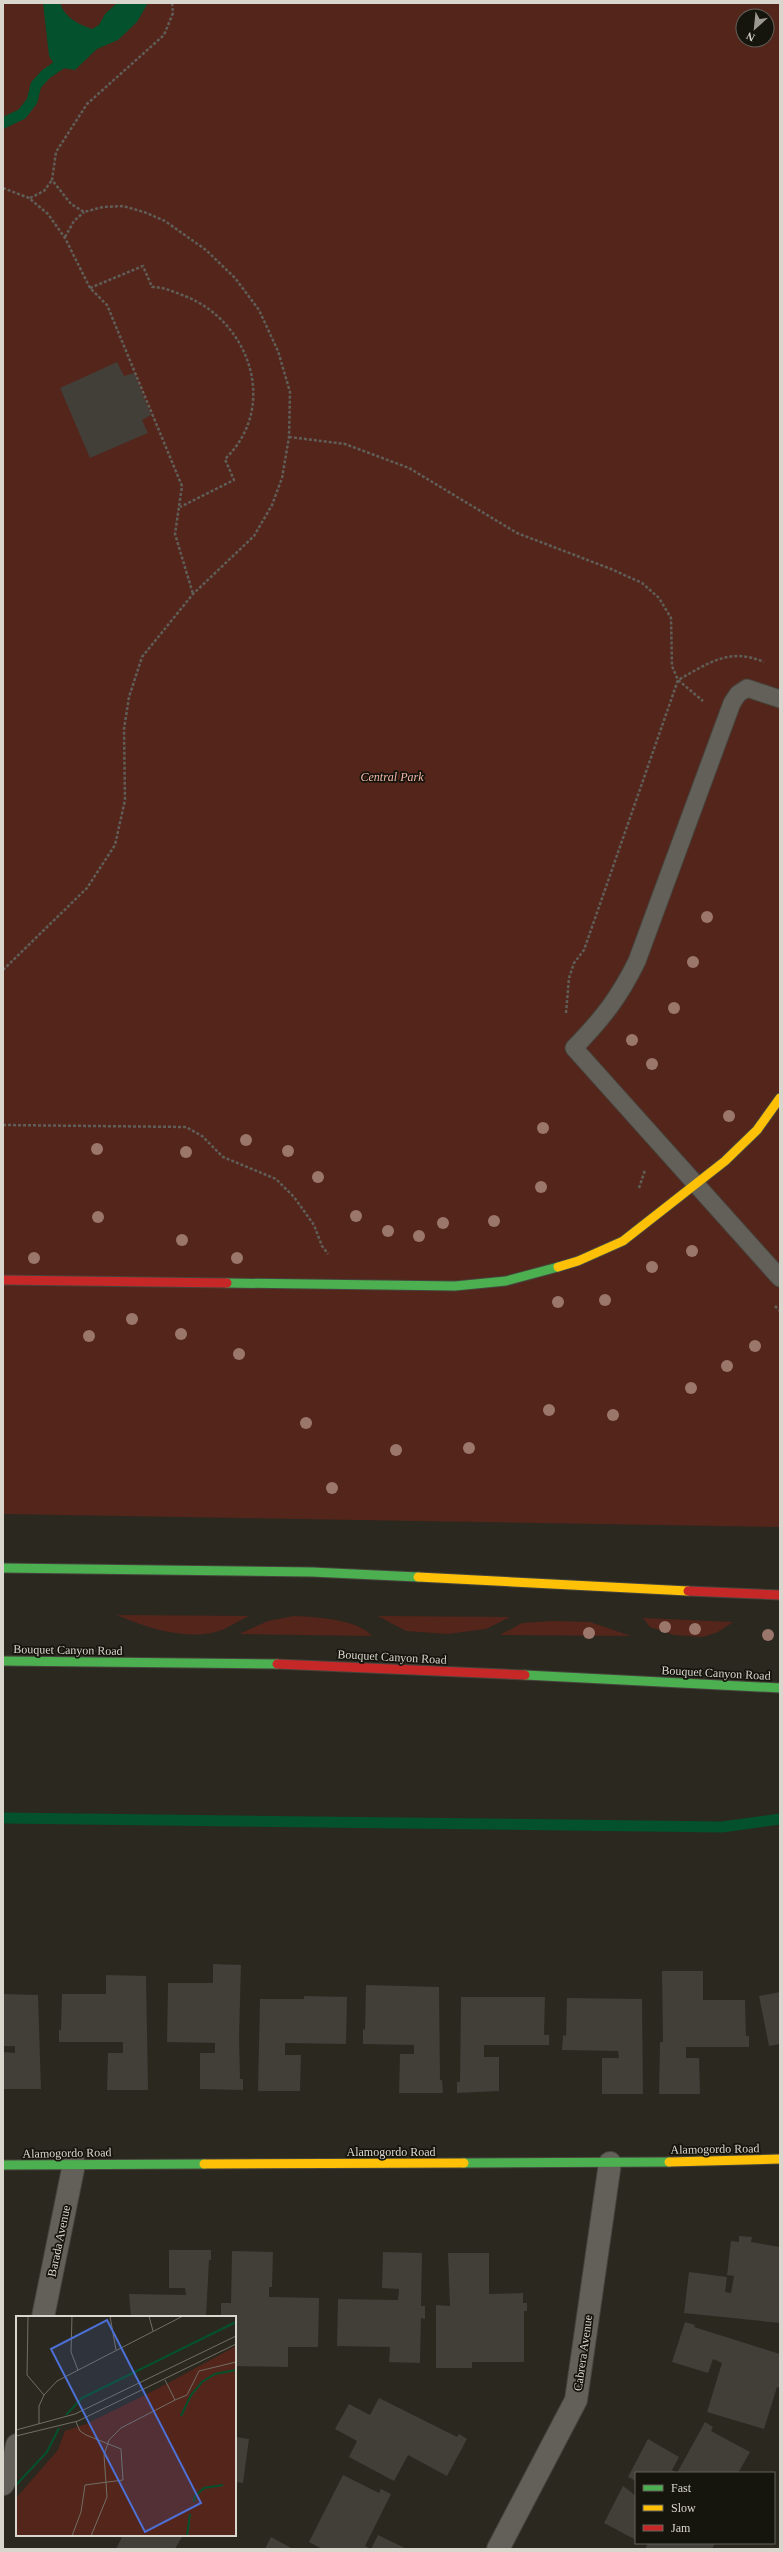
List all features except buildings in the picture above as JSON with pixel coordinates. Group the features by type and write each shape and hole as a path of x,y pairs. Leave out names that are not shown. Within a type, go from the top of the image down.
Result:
{"street":[{"path":"3,1280 455,1286 506,1281 578,1261 623,1241 696,1182 725,1161 751,1135 780,1098"},
{"path":"3,1568 312,1572 780,1595"},
{"name":"Bouquet Canyon Road","path":"3,1661 309,1664 780,1688"},
{"name":"Alamogordo Road","path":"3,2165 610,2163 780,2159"},
{"name":"Cabrera Avenue","path":"498,2549 576,2400 610,2163"},
{"name":"Barada Avenue","path":"43,2316 74,2164"},
{"path":"3,2484 13,2464 16,2450"}],"lane":[{"path":"780,699 746,688 738,694 725,720 637,961 622,992 602,1019 574,1048 696,1182 780,1278"}],"path":[{"path":"29,198 44,190 52,180 56,152 87,104 164,35 172,13 172,3"},
{"path":"52,180 71,204 84,212"},
{"path":"3,188 29,198 48,214 65,238 90,288 107,305 182,486 175,534 193,594"},
{"path":"3,970 87,888 115,845 125,800 124,729 132,691 142,657 193,594 254,536 272,505 282,478 289,438 290,392 278,351 259,310 235,278 206,250 165,221 144,212 123,206 103,207 84,212 71,224 65,238"},
{"path":"90,288 143,266 152,287 172,291 204,305 219,316 234,333 244,350 252,372 253,395 243,434 234,450 225,459 234,480 180,507"},
{"path":"289,438 345,444 409,468 517,533 642,583 659,598 671,618 672,666 678,680 725,720"},
{"path":"564,1016 568,1009 569,978 574,964 584,950 678,680 712,661 738,654 767,663"},
{"path":"3,1125 186,1126 202,1136 223,1157 276,1179 294,1197 314,1225 322,1246 330,1255 335,1256"},
{"path":"638,1191 645,1168 644,1163"}],"green space":[{"name":"Central Park","path":"3,3 780,3 780,1527 3,1514"},
{"path":"117,1615 249,1616 222,1630 197,1635 155,1629"},
{"path":"294,1616 324,1618 347,1622 365,1630 372,1636 239,1634 268,1621"},
{"path":"378,1616 510,1617 486,1629 447,1634 406,1631"},
{"path":"643,1618 733,1622 718,1632 703,1637 674,1635 650,1627"},
{"path":"553,1621 590,1622 631,1636 500,1635 522,1623"}],"shaded area":[{"path":"43,3 60,3 65,13 73,20 92,29 99,25 105,14 117,3 148,3 137,22 118,40 97,49 75,70 56,67 49,56"}],"waterway":[{"path":"3,123 22,114 32,101 36,85 46,74 68,59"},
{"path":"3,1818 722,1827 780,1819"}],"traffic: fast":[{"path":"227,1283 455,1286 506,1281 558,1267"},
{"path":"3,1568 312,1572 418,1577"},
{"path":"3,1661 277,1664"},
{"path":"525,1675 780,1688"},
{"path":"464,2163 669,2162"},
{"path":"3,2165 204,2164"}],"traffic: slow":[{"path":"558,1267 578,1261 623,1241 725,1161 757,1130 780,1098"},
{"path":"418,1577 688,1591"},
{"path":"669,2162 780,2159"},
{"path":"204,2164 464,2163"}],"traffic: jam":[{"path":"3,1280 227,1283"},
{"path":"688,1591 780,1595"},
{"path":"277,1664 525,1675"}]}
